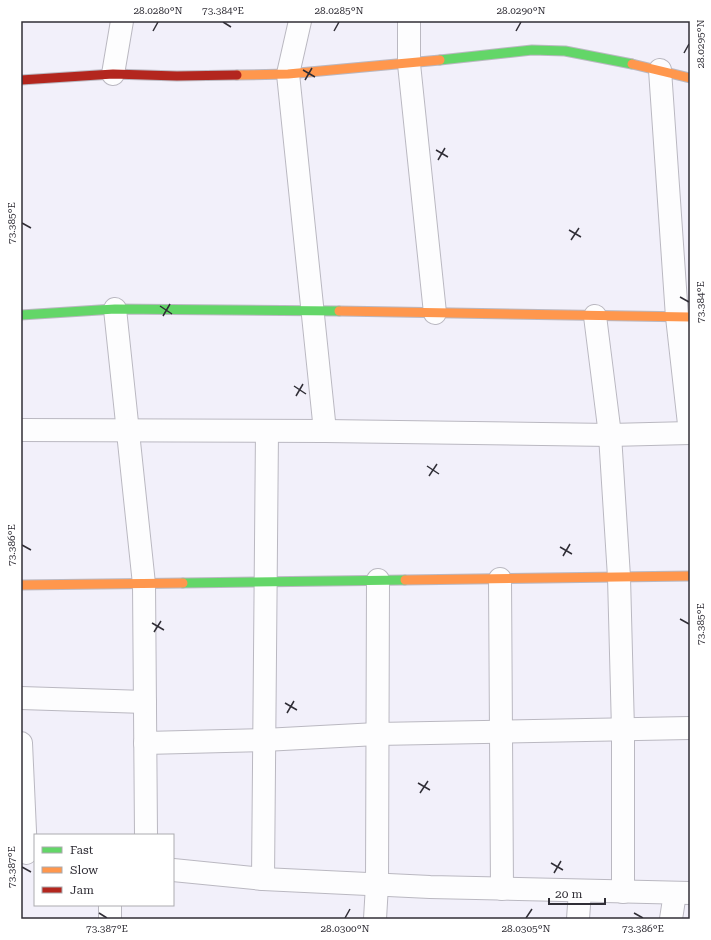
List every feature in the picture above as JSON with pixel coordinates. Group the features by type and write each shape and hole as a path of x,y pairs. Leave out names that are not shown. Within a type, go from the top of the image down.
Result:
{"street":[{"path":"113,74 122,21"},
{"path":"300,21 288,74 325,431"},
{"path":"409,21 409,64 435,313"},
{"path":"21,80 113,74 177,76 288,74 409,64 532,50 565,51 660,70 690,78"},
{"path":"21,430 325,431 610,435 690,433 683,317 660,70"},
{"path":"21,315 115,310 312,311 683,317"},
{"path":"115,310 144,584 146,834"},
{"path":"595,316 610,435 619,577 623,730 623,892"},
{"path":"263,879 267,431"},
{"path":"21,585 690,576"},
{"path":"500,578 502,889"},
{"path":"375,919 378,885 378,580"},
{"path":"21,698 145,702"},
{"path":"145,743 264,740 378,734 690,728"},
{"path":"21,743 27,853"},
{"path":"174,870 263,879 378,885 682,893 671,919"},
{"path":"578,919 580,891"},
{"path":"110,906 110,919"}],"traffic: fast":[{"path":"440,60 532,50 565,51 632,64"},
{"path":"21,315 115,309 339,311"},
{"path":"183,583 405,580"}],"traffic: slow":[{"path":"237,75 288,74 440,60"},
{"path":"632,64 690,78"},
{"path":"339,311 690,317"},
{"path":"405,580 690,576"},
{"path":"21,585 183,583"}],"traffic: jam":[{"path":"21,80 113,74 177,76 237,75"}]}
